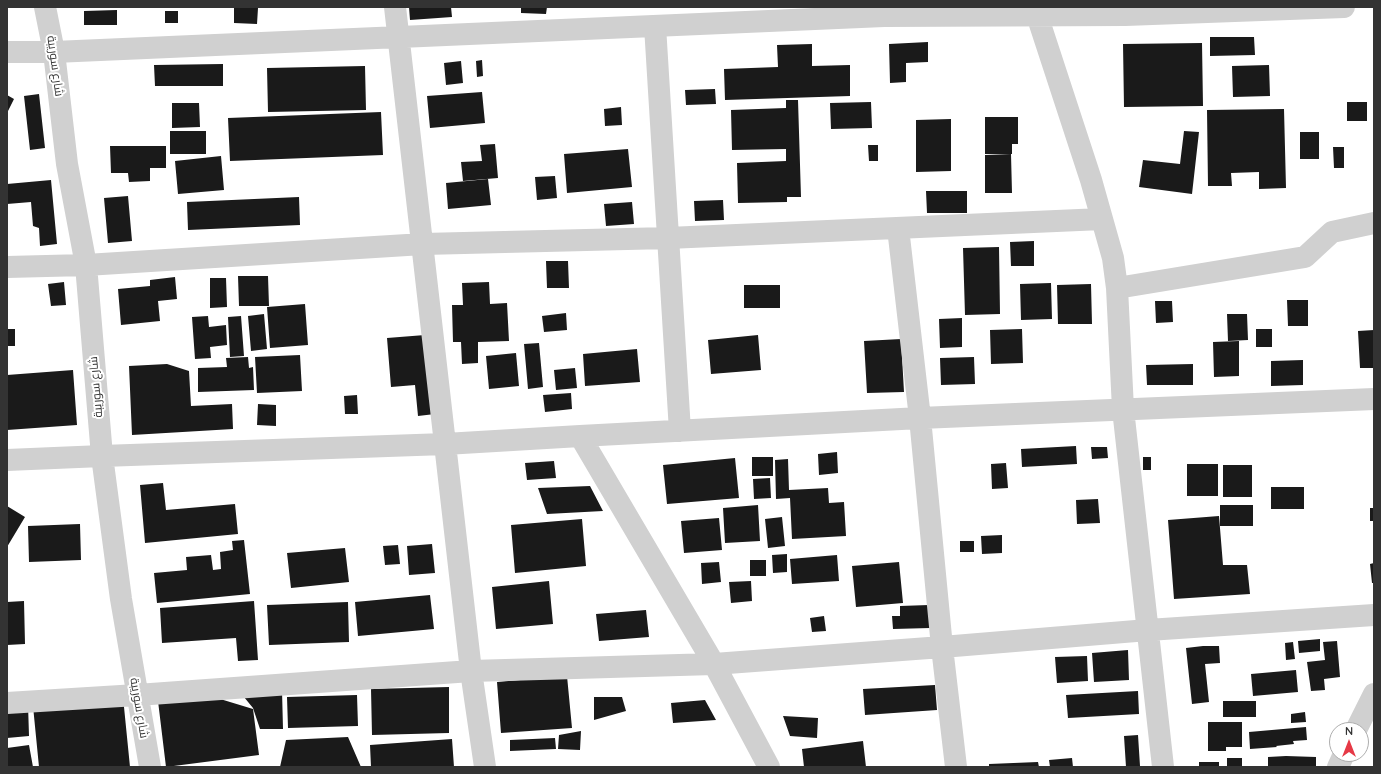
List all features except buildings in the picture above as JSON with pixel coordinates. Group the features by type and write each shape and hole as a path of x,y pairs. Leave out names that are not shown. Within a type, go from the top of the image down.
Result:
{"street":[{"name":"شارع سوريبة","path":"45,7 54,52 67,164 86,265 102,456 121,599 150,767"},
{"path":"395,7 471,671 485,767"},
{"path":"7,52 54,52 399,38 655,26 881,12 1125,15 1223,9 1344,7"},
{"path":"1037,15 1113,258 1117,288 1123,409 1163,767"},
{"path":"655,26 680,431"},
{"path":"7,267 86,265 423,244 668,238 1102,219"},
{"path":"1117,288 1306,257 1332,232 1374,223"},
{"path":"898,228 920,418 942,647 956,767"},
{"path":"7,460 445,444 920,418 1374,399"},
{"path":"580,436 714,664 769,767"},
{"path":"7,703 471,671 714,664 1148,630 1374,615"},
{"path":"1360,722 1374,694"}]}
